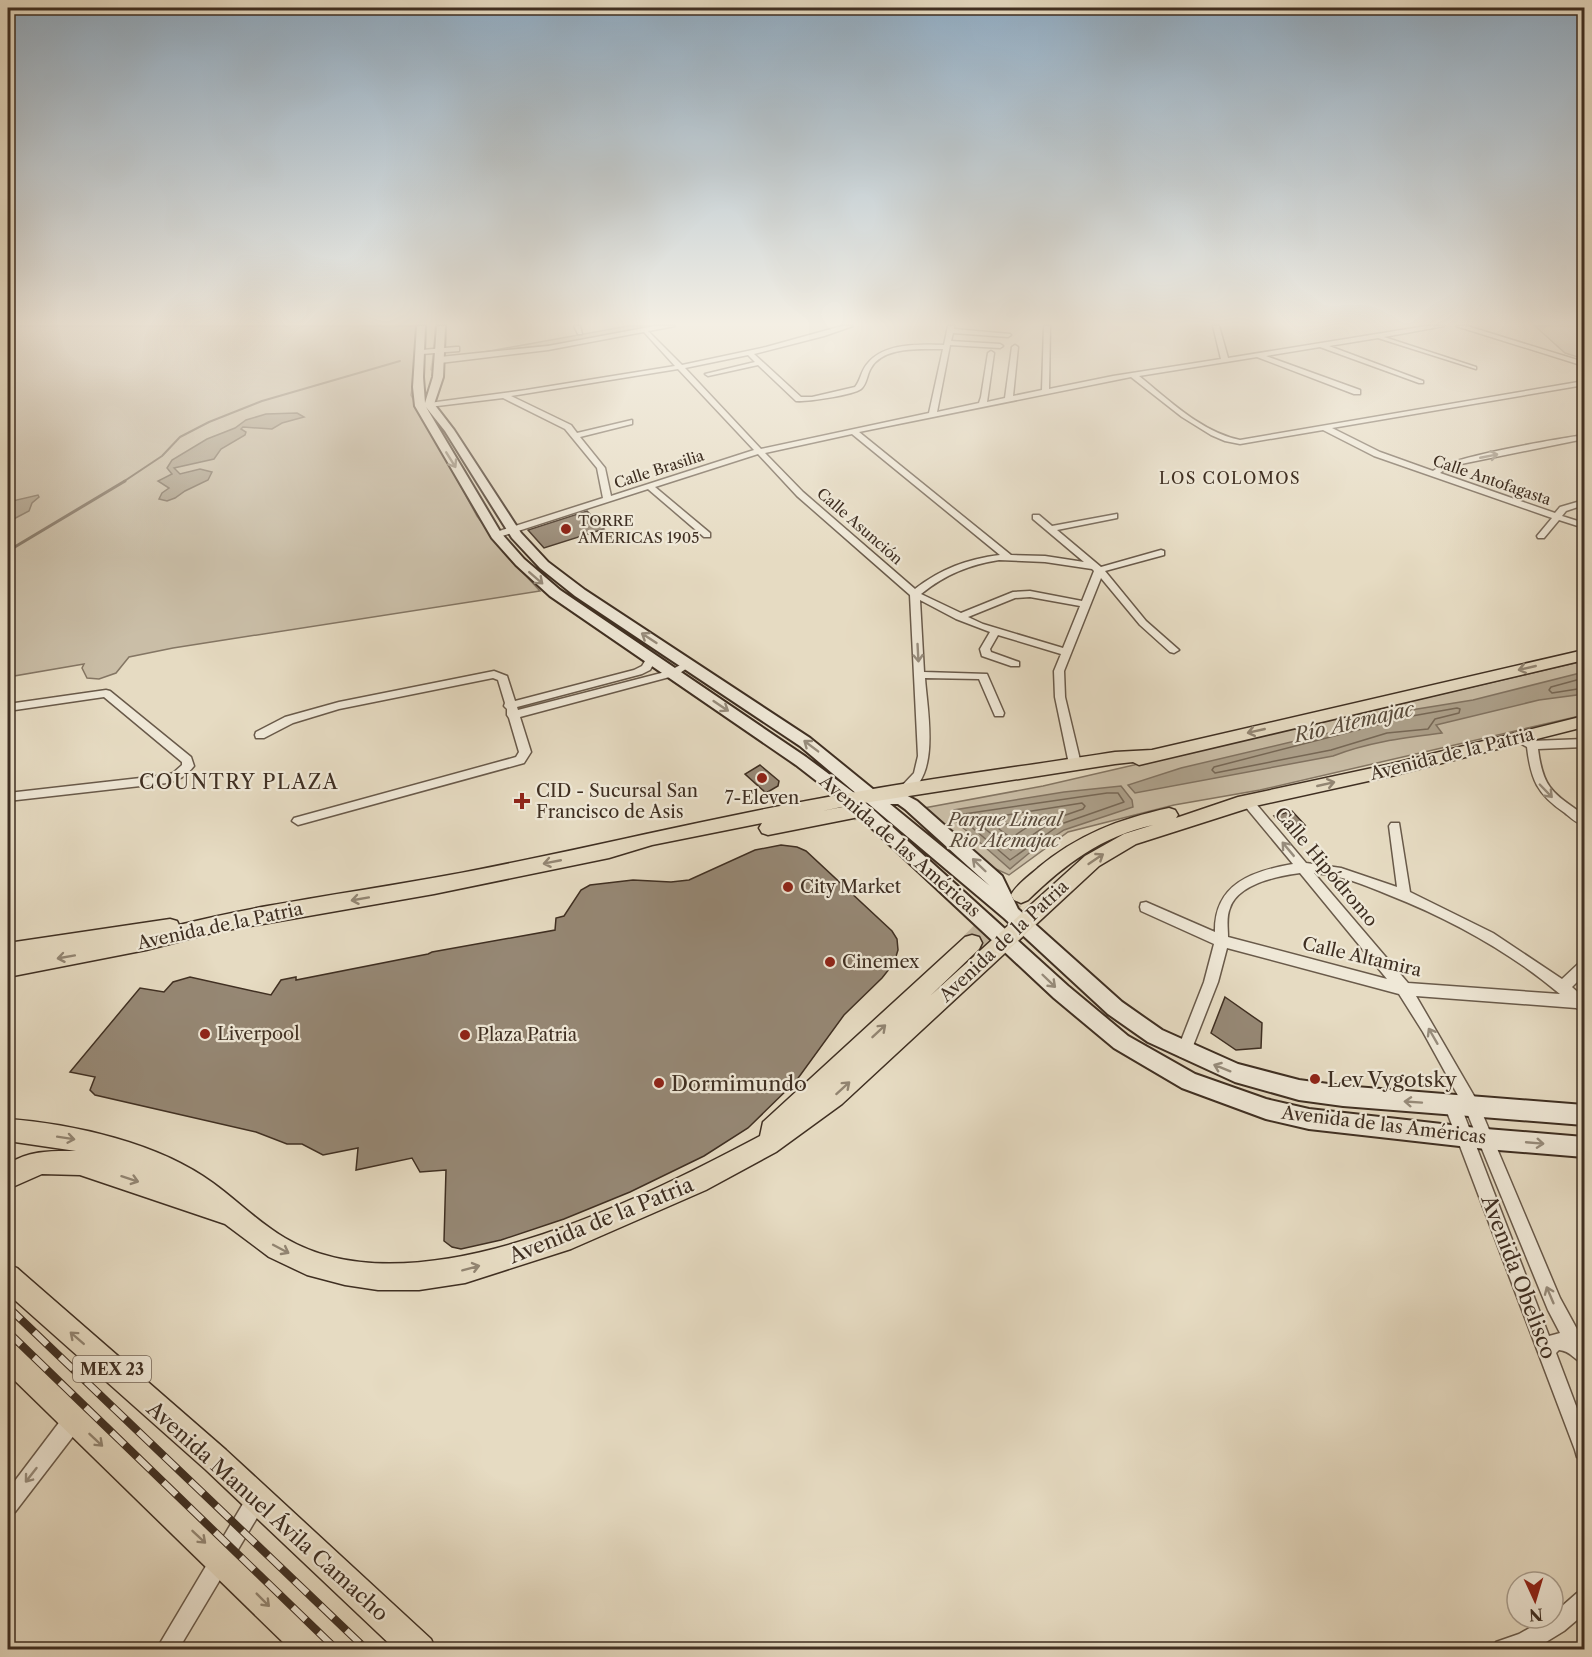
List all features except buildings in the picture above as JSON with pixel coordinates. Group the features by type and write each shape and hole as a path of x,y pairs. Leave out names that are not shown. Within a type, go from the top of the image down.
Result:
{"main road":[{"name":"Avenida de las Américas","path":"419,403 499,538 534,577 801,761 1007,941 1061,992 1121,1042 1189,1081 1266,1109 1309,1119 1476,1138 1584,1147"},
{"name":"Avenida de las Américas","path":"429,405 449,430 513,530 544,565 580,593 806,741 873,796"},
{"path":"499,538 528,547"},
{"name":"Avenida de la Patria","path":"8,968 146,942 216,924 434,886 609,851 655,848 852,806 873,796 909,796 1088,772 1149,755 1584,655"},
{"name":"Avenida de la Patria","path":"1021,895 1069,852 1103,833 1142,820 1248,801 1524,742 1584,722"},
{"name":"Avenida de la Patria","path":"909,796 1075,764 1149,755"},
{"path":"873,796 902,799 910,805 996,881 1016,919"},
{"name":"Avenida de la Patria","path":"8,1130 73,1138 142,1159 178,1175 204,1191 233,1217 278,1248 307,1262 345,1272 378,1277 443,1275 508,1258 562,1240 726,1168 777,1138 834,1096 1007,941 1016,919 1109,850 1153,831 1219,813 1248,801"},
{"name":"Avenida de las Américas","path":"1016,919 1115,1008 1155,1036 1235,1073 1299,1090 1343,1096 1584,1115"},
{"path":"8,951 150,928 216,924"},
{"name":"Avenida de la Patria","path":"726,1168 809,1097 972,943"},
{"path":"8,1177 21,1169 42,1162 80,1163 233,1217"},
{"name":"Avenida Manuel Ávila Camacho","path":"8,1277 258,1498 420,1650"},
{"name":"MEX 23","path":"8,1356 222,1559 314,1650"}],"street":[{"path":"429,405 443,403"},
{"path":"520,403 568,427 601,468 609,500"},
{"name":"Calle Asunción","path":"715,403 800,495 915,594 995,632 1067,653"},
{"path":"933,414 935,403"},
{"name":"Calle Brasilia","path":"499,538 513,530 758,452 985,403"},
{"path":"1170,403 1186,416 1233,441 1253,441 1470,403"},
{"path":"576,436 629,422"},
{"name":"Calle Antofagasta","path":"1325,429 1371,452 1584,526"},
{"path":"853,431 1007,556"},
{"path":"1434,474 1441,468 1459,462 1584,437"},
{"path":"649,486 707,535"},
{"path":"1541,536 1567,507 1584,502"},
{"path":"1051,529 1114,516"},
{"path":"1036,517 1096,568 1143,623 1174,650"},
{"path":"909,796 919,775 924,756 915,594 930,582 976,561 1007,556 1043,558 1096,568 1161,553"},
{"path":"1075,764 1060,697 1059,671 1085,604 1096,568"},
{"path":"959,616 1013,595 1030,594 1085,604"},
{"path":"995,632 985,649 986,654 1015,664"},
{"path":"579,693 638,672 646,668 652,658"},
{"path":"511,710 673,673 688,664"},
{"path":"260,735 289,720 339,706 494,674 502,678 525,752 520,760 298,821"},
{"path":"919,675 983,676 999,713"},
{"path":"8,708 106,693 187,760 188,766 177,776 167,779 8,797"},
{"path":"1584,743 1524,742 1541,787 1584,821"},
{"name":"Calle Hipódromo","path":"1248,801 1404,989 1462,1105"},
{"path":"1395,826 1404,894"},
{"path":"1184,1051 1220,954 1221,912 1228,899 1240,888 1258,878 1303,868 1332,871 1404,894 1459,920 1502,945 1582,1004"},
{"name":"Calle Altamira","path":"1146,908 1221,941 1404,989 1582,1004"},
{"path":"1562,988 1584,967"},
{"name":"Avenida Obelisco","path":"1462,1105 1554,1304 1581,1351"},
{"name":"Avenida Obelisco","path":"1476,1138 1547,1352 1584,1450"},
{"path":"1547,1352 1556,1341 1569,1343 1581,1351"},
{"path":"8,1505 74,1419"},
{"path":"166,1650 258,1498"},
{"path":"1504,1650 1534,1646 1573,1613 1584,1600"}],"green space":[{"path":"8,403 416,403 477,516 504,552 540,591 173,648 129,657 116,673 99,679 87,678 82,668 84,664 8,677"},
{"name":"Parque Lineal Rio Atemajac","path":"1584,661 1584,715 1260,790 1174,805 1068,832 1009,875 985,864 924,808 1043,786"}],"water":[{"path":"297,413 304,417 282,423 272,429 243,427 241,429 246,432 245,435 221,449 214,459 174,468 180,474 200,469 212,472 208,480 175,498 167,501 159,499 162,493 169,488 158,481 172,474 167,468 172,460 207,439 235,428 246,420 266,414"},
{"path":"38,495 39,497 32,503 29,511 8,522 8,502"},
{"path":"1584,672 1584,694 1539,700 1436,725 1442,733 1386,741 1333,756 1135,793 1128,785 1181,768 1371,723 1411,710 1473,700"},
{"path":"1121,786 1132,800 1133,807 1064,830 1010,869 953,819 954,810 1064,792"}],"waterway":[{"path":"123,482 162,456 180,437 209,422 256,403"},
{"path":"8,551 125,481"}],"tunnel":[{"path":"853,812 915,802"},
{"path":"985,931 1021,895"},
{"path":"972,943 986,929"}],"railway":[{"path":"8,1307 367,1650"},
{"path":"8,1332 337,1650"}],"place":[{"name":"TORRE AMERICAS 1905","path":"566,529"},
{"name":"7-Eleven","path":"762,778"},
{"name":"CID - Sucursal San Francisco de Asis","path":"522,801"},
{"name":"City Market","path":"788,887"},
{"name":"Cinemex","path":"830,962"},
{"name":"Liverpool","path":"205,1034"},
{"name":"Plaza Patria","path":"465,1035"},
{"name":"Lev Vygotsky","path":"1315,1079"},
{"name":"Dormimundo","path":"659,1083"}],"district":[{"name":"LOS COLOMOS","path":"1230,478"},
{"name":"COUNTRY PLAZA","path":"239,782"}],"water label":[{"name":"Río Atemajac","path":"1354,722"}]}
